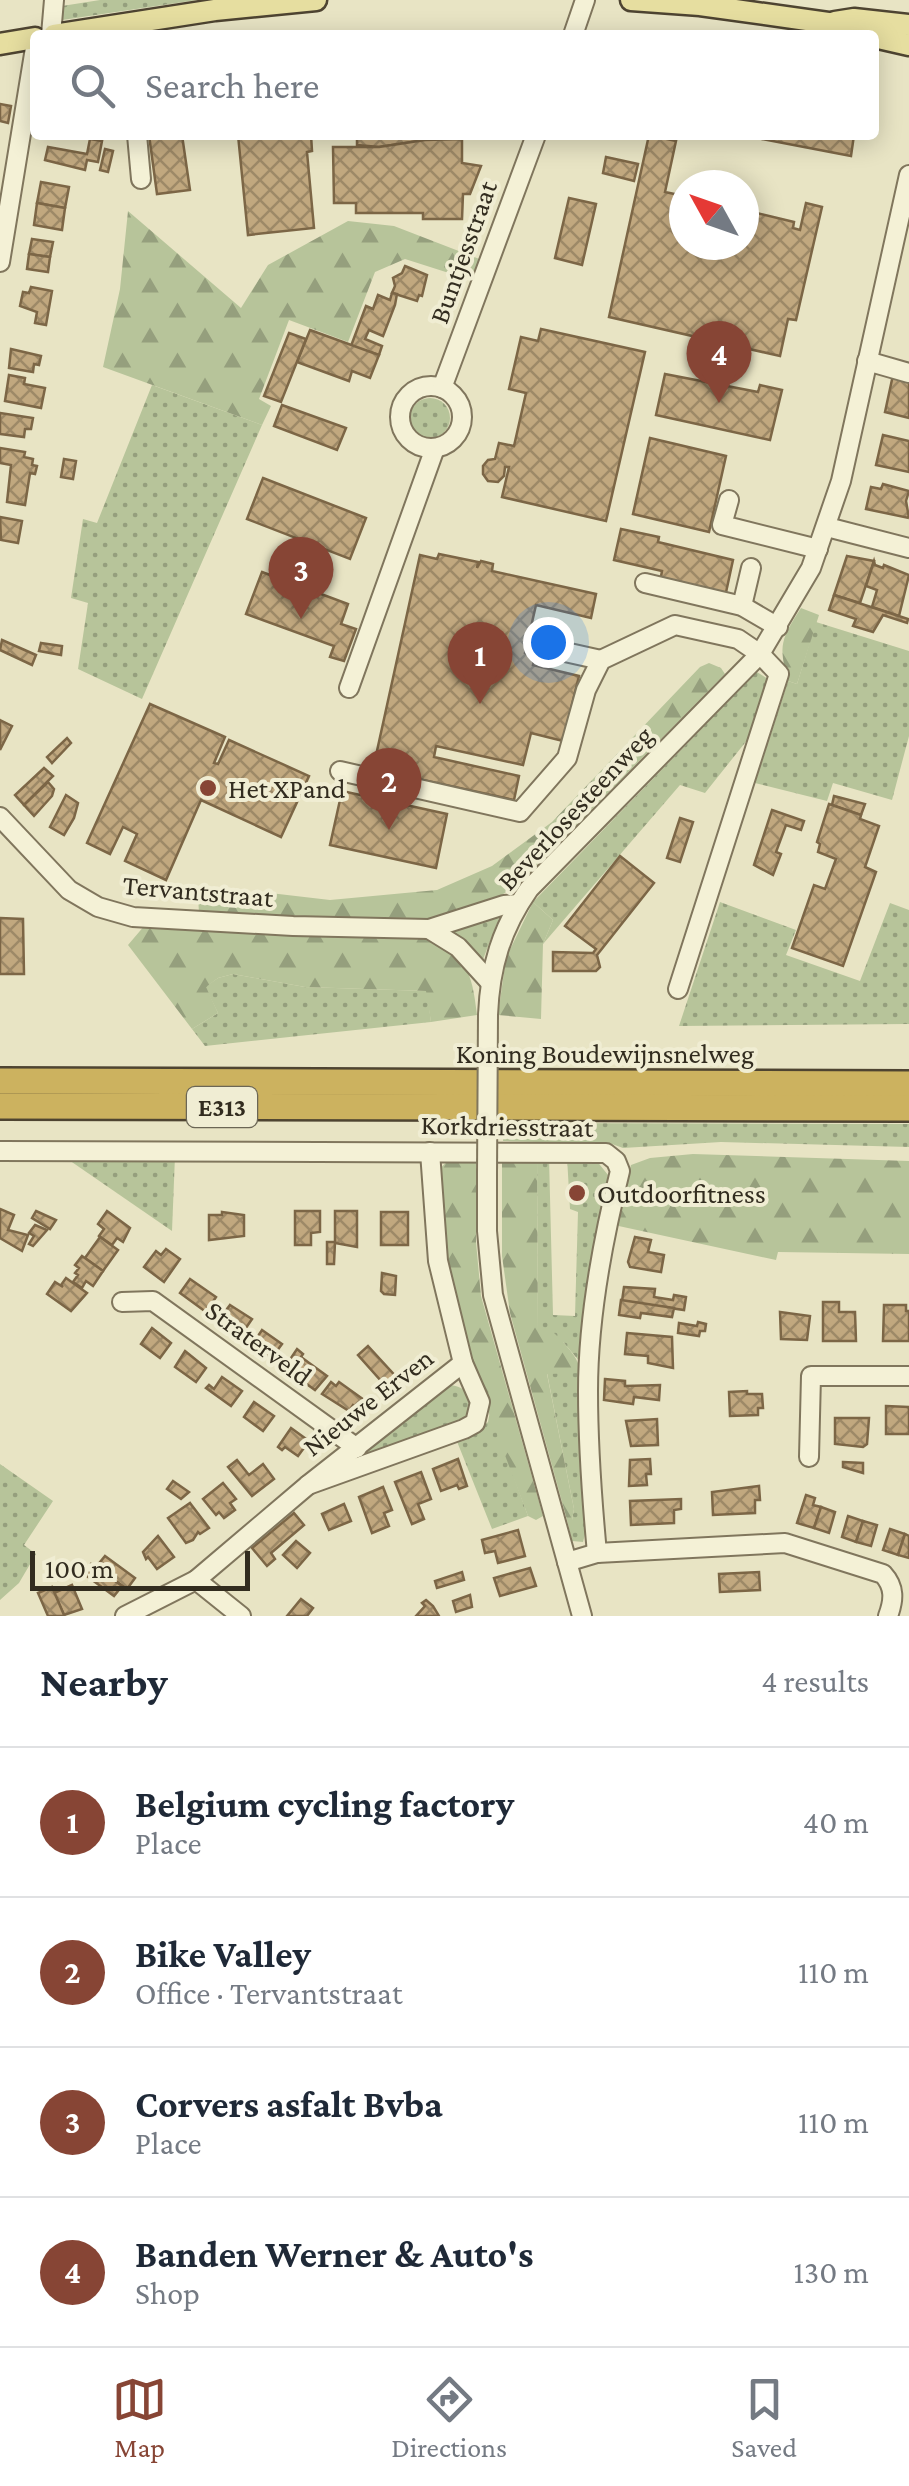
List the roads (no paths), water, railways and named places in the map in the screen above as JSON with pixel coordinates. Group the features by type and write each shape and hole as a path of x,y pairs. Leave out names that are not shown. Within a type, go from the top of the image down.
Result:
{"highway":[{"path":"858,1084 882,1072 909,1070"},
{"name":"Koning Boudewijnsnelweg","path":"0,1082 909,1084"},
{"name":"Koning Boudewijnsnelweg","path":"0,1106 909,1108"}],"main road":[{"path":"124,29 316,0"},
{"path":"632,0 700,5 828,23 849,30"},
{"path":"828,23 854,19 909,25"},
{"path":"879,38 909,45"},
{"path":"0,44 30,39"}],"street":[{"path":"53,30 54,0"},
{"path":"575,30 585,0"},
{"path":"0,262 30,79"},
{"path":"137,140 141,179"},
{"name":"Buntjesstraat","path":"442,388 534,140"},
{"name":"Beverlosesteenweg","path":"582,1616 493,1295 487,1231 489,981 498,946 519,904 545,872 760,654 778,627 827,527 905,210 909,174"},
{"path":"868,361 909,373"},
{"path":"422,387 442,388 458,401 462,421 454,439 435,448 415,444 400,419 401,408 422,387"},
{"path":"349,688 435,448"},
{"path":"729,500 722,525 818,550"},
{"path":"827,527 909,548"},
{"path":"742,606 751,568"},
{"path":"645,583 742,606 778,627"},
{"path":"340,771 520,812 568,758 586,690 601,660 675,624 738,639 760,654 778,674 777,684 678,989"},
{"path":"538,646 601,660"},
{"name":"Tervantstraat","path":"0,817 69,890 112,912 155,919 429,928 519,904"},
{"path":"429,928 458,947 489,981"},
{"name":"Korkdriesstraat","path":"0,1150 606,1153 616,1160 620,1171 603,1240 588,1391 597,1553"},
{"name":"Nieuwe Erven","path":"308,1485 475,1423 480,1402 463,1363 438,1261 430,1152"},
{"name":"Straterveld","path":"122,1302 153,1302 357,1448"},
{"name":"Nieuwe Erven","path":"125,1616 196,1580 308,1485 463,1363"},
{"path":"809,1457 810,1376 909,1376"},
{"path":"567,1562 597,1553 797,1545 883,1574 893,1597 888,1616"},
{"path":"196,1580 242,1616"}],"place":[{"name":"Banden Werner & Auto's","path":"719,403"},
{"name":"Corvers asfalt Bvba","path":"301,619"},
{"name":"Belgium cycling factory","path":"480,704"},
{"name":"Het XPand","path":"208,788"},
{"name":"Bike Valley","path":"389,830"},
{"name":"Outdoorfitness","path":"577,1193"}]}
